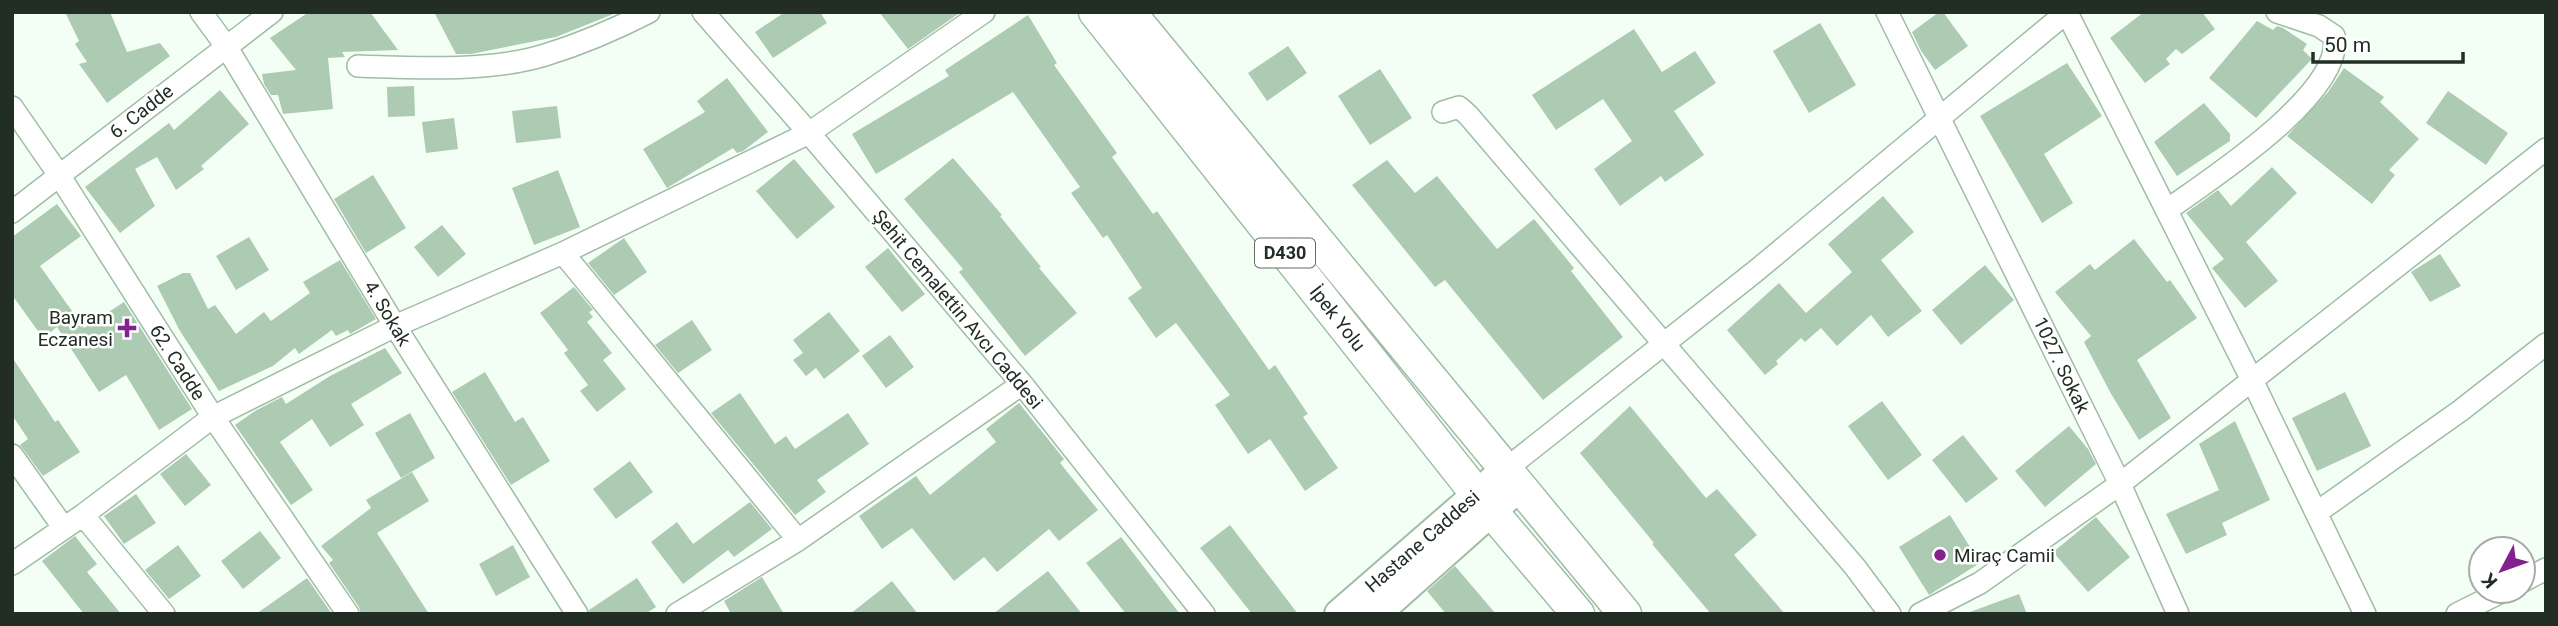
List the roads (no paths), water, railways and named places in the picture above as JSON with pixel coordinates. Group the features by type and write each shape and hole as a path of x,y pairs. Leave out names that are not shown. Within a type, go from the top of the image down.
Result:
{"highway":[{"name":"İpek Yolu","path":"1095,12 1485,503"},
{"name":"D430","path":"1129,12 1625,614"},
{"name":"D430","path":"1485,503 1578,614"}],"main road":[{"name":"Hastane Caddesi","path":"1376,614 1513,478"},
{"name":"Hastane Caddesi","path":"1339,614 1485,503"}],"street":[{"name":"4. Sokak","path":"201,12 226,46 396,326 577,614"},
{"name":"6. Cadde","path":"12,212 272,12"},
{"path":"358,66 479,66 543,55 621,27 649,12"},
{"name":"Şehit Cemalettin Avcı Caddesi","path":"703,12 1023,384 1204,614"},
{"path":"12,564 83,515 214,417 396,326 563,253 809,133 984,12"},
{"name":"1027. Sokak","path":"1887,12 2120,484 2178,614"},
{"path":"2167,210 2244,155 2279,125 2324,75 2336,49 2334,36 2319,26 2277,12"},
{"path":"1513,478 1665,344 2067,13 2252,380 2365,614"},
{"name":"62. Cadde","path":"12,107 59,175 214,417 348,614"},
{"path":"1443,112 1459,107 1468,115 1855,567 1890,614"},
{"path":"1920,614 1980,583 2120,484 2546,149"},
{"path":"563,253 799,540"},
{"path":"2316,513 2460,411 2546,344"},
{"path":"677,614 702,608 1023,384"},
{"path":"12,455 63,527"},
{"path":"83,515 164,614"},
{"path":"2457,614 2475,605"}],"place":[{"name":"Bayram Eczanesi","path":"127,328"},
{"name":"Miraç Camii","path":"1940,555"}]}
